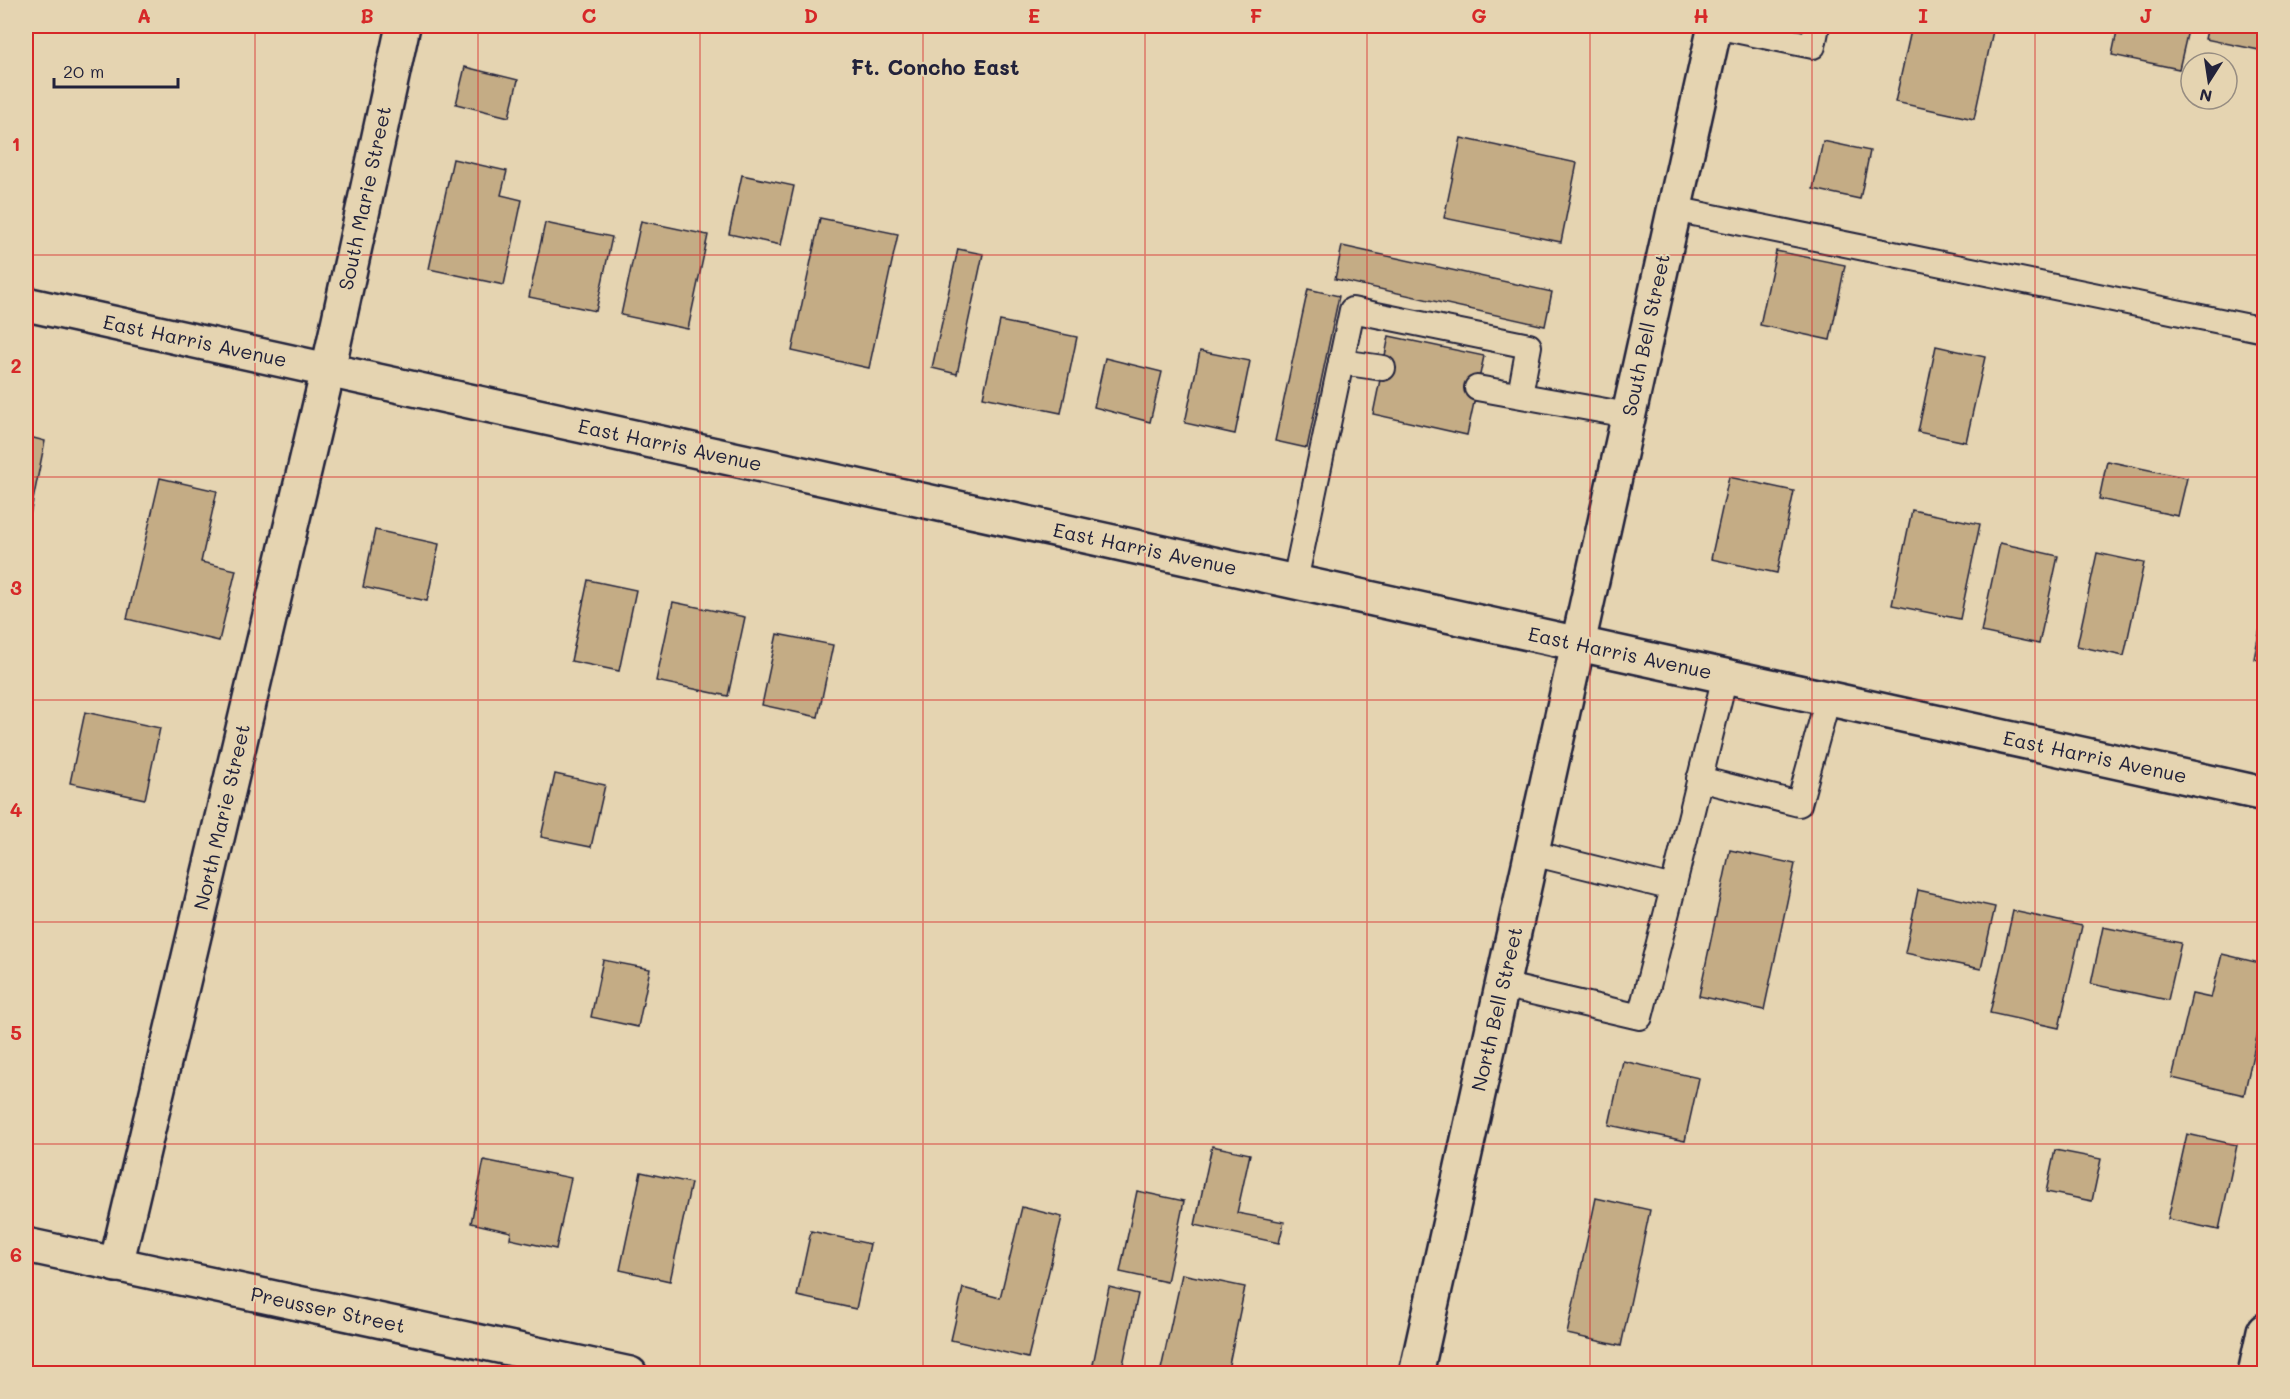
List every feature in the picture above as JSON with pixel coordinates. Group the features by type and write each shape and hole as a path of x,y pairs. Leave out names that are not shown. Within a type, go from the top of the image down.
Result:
{"street":[{"name":"South Marie Street","path":"328,370 403,26"},
{"name":"South Bell Street","path":"1578,644 1715,26"},
{"name":"East Harris Avenue","path":"26,304 2265,794"},
{"name":"North Marie Street","path":"116,1265 328,370"},
{"name":"North Bell Street","path":"1416,1374 1578,644"},
{"name":"Preusser Street","path":"26,1245 630,1374"},
{"path":"2255,1374 2265,1331"}],"lane":[{"path":"1715,26 1813,46 1817,26"},
{"path":"1674,209 2265,330"},
{"path":"1295,581 1352,310 1529,346 1520,395"},
{"path":"1341,362 1383,368"},
{"path":"1477,388 1628,415"},
{"path":"1502,986 1640,1017 1725,676"},
{"path":"1699,779 1799,804 1827,698"},
{"path":"1532,853 1673,888"}],"building":[{"path":"983,26 1022,26 1020,33"},
{"path":"1912,26 1994,26 1974,119 1895,102"},
{"path":"2118,26 2189,26 2183,51 2179,51 2179,69 2112,55"},
{"path":"2208,26 2264,26 2264,51 2205,39"},
{"path":"465,67 518,80 509,117 456,104"},
{"path":"1461,138 1577,163 1561,242 1444,218"},
{"path":"1823,141 1870,151 1860,199 1813,189"},
{"path":"453,159 507,171 501,195 522,200 504,285 429,269"},
{"path":"742,175 794,186 781,245 729,234"},
{"path":"820,218 898,234 869,368 792,351"},
{"path":"641,221 708,235 688,329 621,315"},
{"path":"545,223 612,237 596,311 529,297"},
{"path":"1342,246 1552,292 1545,326 1335,279"},
{"path":"958,249 983,254 957,374 932,368"},
{"path":"1776,251 1845,265 1830,340 1760,325"},
{"path":"1308,289 1339,296 1307,448 1275,441"},
{"path":"1000,321 1077,337 1061,413 983,397"},
{"path":"1389,336 1484,356 1467,435 1373,414"},
{"path":"1936,346 1985,357 1966,442 1918,432"},
{"path":"1200,351 1250,361 1235,434 1185,423"},
{"path":"1105,358 1162,372 1150,422 1094,407"},
{"path":"26,436 45,441 30,515 26,514"},
{"path":"2107,461 2187,478 2178,516 2099,499"},
{"path":"1729,477 1794,491 1777,573 1711,559"},
{"path":"160,478 217,491 201,562 236,570 219,641 127,619"},
{"path":"1912,510 1980,524 1960,619 1892,605"},
{"path":"375,530 439,544 427,601 363,587"},
{"path":"2000,543 2058,556 2039,644 1981,632"},
{"path":"2097,553 2144,563 2124,656 2077,646"},
{"path":"588,580 636,590 619,671 571,661"},
{"path":"673,602 745,617 728,696 656,681"},
{"path":"2264,608 2264,661 2254,659"},
{"path":"777,634 833,645 818,717 762,705"},
{"path":"85,712 160,728 145,799 70,783"},
{"path":"555,774 605,785 591,847 541,837"},
{"path":"1730,850 1795,864 1764,1010 1699,996"},
{"path":"1918,890 1995,907 1981,969 1905,953"},
{"path":"2013,911 2082,926 2059,1028 1990,1013"},
{"path":"2103,927 2181,943 2168,1000 2091,984"},
{"path":"2222,954 2264,964 2264,1005 2244,1095 2172,1078 2192,994 2211,998"},
{"path":"603,960 650,969 638,1027 591,1017"},
{"path":"1623,1061 1699,1078 1685,1141 1609,1125"},
{"path":"2187,1134 2237,1145 2219,1230 2168,1219"},
{"path":"1212,1146 1250,1154 1237,1213 1284,1222 1279,1243 1195,1225"},
{"path":"2055,1150 2101,1159 2092,1201 2046,1192"},
{"path":"484,1160 571,1178 556,1249 510,1239 511,1232 471,1223"},
{"path":"641,1172 691,1183 670,1281 620,1270"},
{"path":"1137,1191 1184,1201 1167,1282 1120,1272"},
{"path":"1596,1198 1650,1210 1621,1346 1567,1334"},
{"path":"1022,1207 1062,1217 1028,1358 951,1340 963,1288 1000,1298"},
{"path":"811,1231 870,1244 856,1309 797,1296"},
{"path":"1182,1274 1245,1287 1227,1374 1160,1374"},
{"path":"1109,1287 1138,1294 1121,1374 1091,1374"},
{"path":"1563,1365 1599,1372 1599,1374 1561,1374"}],"district":[{"name":"Ft. Concho East","path":"935,68"}]}
